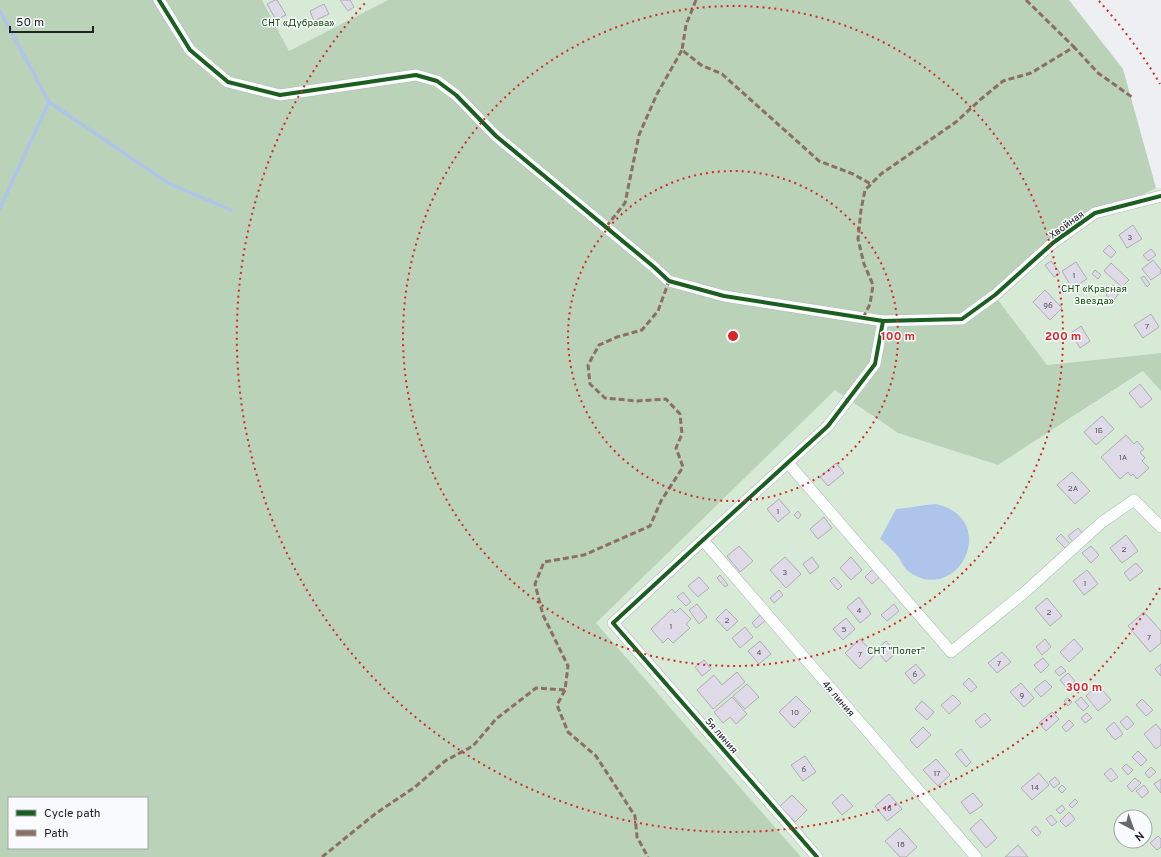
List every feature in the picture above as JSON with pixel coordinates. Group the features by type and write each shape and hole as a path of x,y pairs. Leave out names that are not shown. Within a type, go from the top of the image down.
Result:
{"street":[{"name":"Хвойная","path":"159,0 190,50 228,82 280,95 416,75 437,81 456,95 496,136 670,281 724,296 883,321 962,319 996,295 1054,242 1095,212 1161,196"},
{"path":"703,540 828,426 875,364 883,321"},
{"path":"788,463 952,652 1025,592 1101,523 1134,500 1161,527"},
{"name":"5я линия","path":"703,540 614,623 818,857"},
{"name":"4я линия","path":"703,540 976,857"}],"green space":[{"path":"0,0 262,0 289,51 388,0 1069,0 1123,69 1156,188 1062,234 992,292 1047,365 1161,353 1161,391 1143,371 998,465 898,433 835,390 596,623 801,857 0,857"},
{"name":"СНТ «Дубрава»","path":"262,0 388,0 289,51"},
{"name":"СНТ «Красная Звезда»","path":"1156,188 1161,188 1161,353 1047,365 992,292 1062,234"},
{"name":"СНТ \"Полет\"","path":"1144,371 1161,391 1161,857 801,857 596,623 835,390 898,433 998,465"}],"water":[{"path":"936,504 947,507 962,519 968,532 969,546 964,560 954,571 942,578 927,579 908,571 896,554 880,539 896,509"}],"building":[{"path":"277,0 286,15 276,20 267,4"},
{"path":"340,0 350,0 354,7 348,11"},
{"path":"324,4 329,14 314,21 310,11"},
{"path":"1133,225 1142,239 1127,248 1119,235"},
{"path":"1109,245 1116,252 1111,258 1103,251"},
{"path":"1151,249 1156,255 1148,261 1143,255"},
{"path":"1153,260 1161,270 1161,273 1151,280 1142,269"},
{"path":"1051,261 1060,273 1054,277 1045,265"},
{"path":"1076,262 1087,279 1072,288 1062,271"},
{"path":"1111,263 1129,280 1122,287 1104,271"},
{"path":"1095,270 1101,275 1098,279 1092,274"},
{"path":"1144,276 1150,284 1147,287 1141,278"},
{"path":"1113,285 1121,291 1113,301 1106,295"},
{"path":"1045,290 1062,308 1050,320 1033,302"},
{"path":"1151,314 1159,327 1143,338 1134,325"},
{"path":"1081,326 1090,341 1080,348 1071,333"},
{"path":"1140,384 1152,399 1141,408 1129,393"},
{"path":"1102,416 1114,429 1096,445 1084,432"},
{"path":"1126,435 1134,444 1137,441 1144,449 1140,452 1145,458 1142,461 1149,468 1137,479 1133,474 1131,476 1128,472 1120,479 1101,457"},
{"path":"836,463 844,473 828,486 820,477"},
{"path":"1072,472 1090,491 1075,504 1057,485"},
{"path":"779,499 790,512 778,522 767,509"},
{"path":"798,511 801,515 798,519 794,515"},
{"path":"824,517 832,528 818,539 810,529"},
{"path":"1078,528 1083,534 1073,542 1068,536"},
{"path":"1061,534 1070,544 1065,548 1056,539"},
{"path":"1126,535 1138,551 1122,563 1110,548"},
{"path":"739,546 753,561 740,572 727,556"},
{"path":"1091,546 1099,555 1091,563 1082,553"},
{"path":"785,557 801,574 786,588 770,570"},
{"path":"812,557 819,567 810,574 803,564"},
{"path":"851,557 862,570 851,580 840,568"},
{"path":"1136,563 1143,571 1130,581 1124,573"},
{"path":"875,567 883,574 872,584 865,577"},
{"path":"1087,570 1098,584 1084,595 1073,581"},
{"path":"720,575 728,585 725,587 717,578"},
{"path":"699,577 709,588 698,597 688,586"},
{"path":"834,577 842,586 838,590 830,581"},
{"path":"779,590 783,595 774,603 770,598"},
{"path":"683,592 691,602 686,606 677,597"},
{"path":"859,597 871,614 860,623 847,607"},
{"path":"1047,598 1062,616 1050,626 1035,608"},
{"path":"697,604 707,617 699,624 689,610"},
{"path":"894,604 899,611 887,621 881,615"},
{"path":"680,608 691,619 686,624 690,628 673,643 668,638 663,643 651,629 672,609 675,613"},
{"path":"726,609 738,621 727,631 716,619"},
{"path":"1144,612 1161,631 1161,643 1150,652 1128,626"},
{"path":"760,615 765,621 756,628 752,623"},
{"path":"846,618 855,629 843,640 833,629"},
{"path":"745,627 753,637 740,648 732,638"},
{"path":"860,639 875,655 860,669 845,653"},
{"path":"1045,639 1051,647 1042,655 1036,647"},
{"path":"1074,639 1083,649 1069,662 1060,652"},
{"path":"760,641 771,654 759,664 748,651"},
{"path":"886,641 896,653 886,662 876,650"},
{"path":"1002,652 1011,662 997,673 988,663"},
{"path":"1043,658 1049,665 1041,673 1034,665"},
{"path":"704,660 711,669 702,676 695,667"},
{"path":"916,664 925,675 914,684 905,673"},
{"path":"1161,664 1161,676 1155,669"},
{"path":"1061,666 1066,671 1059,676 1055,671"},
{"path":"737,672 745,682 713,709 697,690 714,675 722,685"},
{"path":"1068,673 1075,681 1067,688 1060,680"},
{"path":"969,678 977,687 971,692 963,684"},
{"path":"1045,680 1052,687 1041,697 1034,689"},
{"path":"1021,683 1034,698 1024,707 1010,692"},
{"path":"747,684 759,697 745,709 733,696"},
{"path":"1098,685 1111,700 1098,711 1086,696"},
{"path":"953,695 961,703 949,714 941,705"},
{"path":"796,696 811,711 794,728 779,712"},
{"path":"732,697 747,714 736,724 730,717 723,723 714,712"},
{"path":"1081,697 1089,706 1083,711 1075,702"},
{"path":"1068,698 1072,702 1068,706 1064,701"},
{"path":"1142,699 1153,710 1146,716 1136,705"},
{"path":"922,701 934,712 927,720 915,709"},
{"path":"1052,712 1059,719 1046,731 1039,723"},
{"path":"985,713 991,720 981,728 975,721"},
{"path":"1087,713 1092,718 1085,723 1081,718"},
{"path":"1127,716 1134,724 1127,730 1120,722"},
{"path":"1069,720 1074,725 1066,732 1062,727"},
{"path":"1114,722 1123,734 1115,740 1106,729"},
{"path":"1156,724 1161,730 1161,745 1156,749 1144,734"},
{"path":"923,727 931,735 917,748 910,740"},
{"path":"961,749 971,762 966,767 955,754"},
{"path":"1138,751 1147,760 1141,766 1132,757"},
{"path":"805,756 816,772 803,781 791,765"},
{"path":"936,759 950,775 938,786 923,770"},
{"path":"1126,764 1133,770 1128,775 1122,768"},
{"path":"1151,767 1156,772 1149,778 1145,773"},
{"path":"1111,768 1118,777 1111,782 1104,774"},
{"path":"1039,773 1049,785 1032,800 1021,788"},
{"path":"1055,777 1060,783 1054,788 1049,782"},
{"path":"1135,778 1141,783 1132,792 1127,786"},
{"path":"1161,779 1161,793 1154,784"},
{"path":"1062,785 1066,789 1062,793 1058,789"},
{"path":"1144,785 1149,792 1142,798 1136,791"},
{"path":"973,793 983,805 970,814 961,802"},
{"path":"842,794 853,806 842,815 832,803"},
{"path":"889,794 902,809 887,821 875,806"},
{"path":"792,795 807,810 795,822 780,806"},
{"path":"1075,799 1078,802 1072,808 1069,805"},
{"path":"1062,805 1065,809 1060,814 1056,810"},
{"path":"1069,812 1075,819 1066,827 1060,821"},
{"path":"1051,815 1057,822 1052,826 1046,819"},
{"path":"981,819 997,838 986,848 970,829"},
{"path":"1036,826 1041,833 1037,836 1031,830"},
{"path":"900,828 917,847 906,857 900,857 885,841"},
{"path":"1158,836 1161,839 1161,847 1157,850 1153,846 1153,840"},
{"path":"1018,845 1028,857 1005,857"}],"waterway":[{"path":"0,11 49,102 168,183 231,210"},
{"path":"0,208 49,102"}],"marked path":[{"path":"696,0 686,25 682,50 701,65 722,74 819,161 853,174 871,184"},
{"path":"1026,0 1074,47"},
{"path":"863,318 870,304 873,285 864,264 858,239 861,210 865,190 881,174 956,122 1003,81 1031,73 1074,47 1098,73 1132,97"},
{"path":"606,227 625,203 639,135 657,94 682,50"},
{"path":"322,857 375,814 415,787 445,761 473,746 496,719 536,688 565,690 568,666 543,615 535,584 544,562 584,555 650,526 661,501 683,467 676,448 682,434 680,414 666,399 637,401 605,398 590,384 588,365 599,345 617,337 642,330 658,311 669,281"},
{"path":"565,690 557,705 568,732 596,756 635,816 637,837 648,857"}],"cycle path":[{"path":"159,0 190,50 228,82 280,95 416,75 437,81 456,95 496,136 669,281 724,296 883,321 962,319 995,295 1054,242 1095,213 1161,196"},
{"path":"817,857 613,623 828,426 875,364 883,321"}]}
